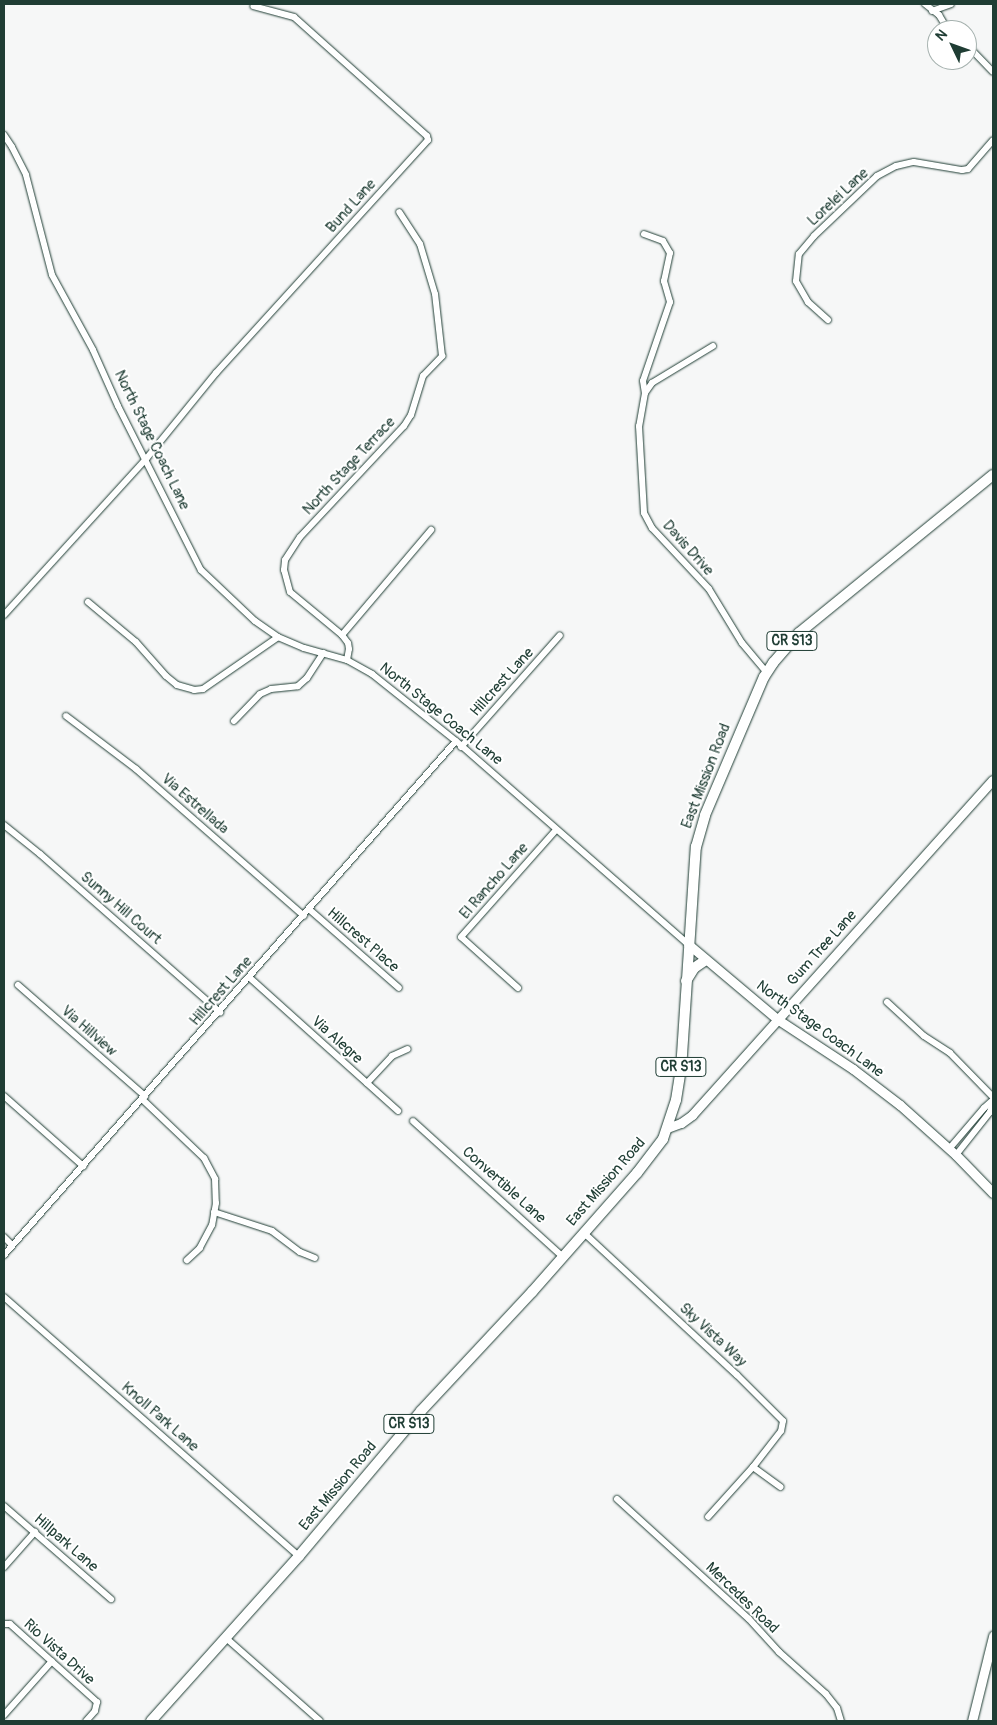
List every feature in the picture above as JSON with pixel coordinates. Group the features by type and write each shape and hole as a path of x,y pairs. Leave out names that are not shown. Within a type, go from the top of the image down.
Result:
{"main road":[{"name":"East Mission Road","path":"155,1720 299,1556 421,1411 475,1355 637,1173 663,1139 676,1100 681,1070 694,856 704,816 744,720 767,673 799,633 993,475"},
{"path":"686,982 694,968 706,960"}],"street":[{"path":"924,4 939,15 942,20"},
{"path":"932,11 951,4"},
{"name":"Bund Lane","path":"146,459 216,373 428,140 427,136 294,17 253,6"},
{"path":"977,55 993,72"},
{"name":"North Stage Coach Lane","path":"4,135 12,146 26,175 52,275 93,350 118,406 201,570 255,621 278,637 304,648 347,660 372,674 456,741 706,960 777,1019 853,1069 900,1105 953,1152 993,1193"},
{"name":"Lorelei Lane","path":"828,320 808,302 796,281 799,254 814,236 877,176 896,166 914,162 962,170 968,169 993,140"},
{"name":"North Stage Terrace","path":"342,635 290,592 284,570 285,560 300,537 404,426 411,416 423,376 442,356 432,286 420,244 399,212"},
{"name":"Davis Drive","path":"644,234 663,241 670,254 664,281 670,302 644,381 639,426 644,512 652,528 709,590 742,643 767,673"},
{"path":"644,393 652,383 713,346"},
{"path":"4,615 146,459"},
{"path":"347,660 349,649 342,635 431,530"},
{"path":"88,602 136,642 166,676 177,685 194,690 203,689 278,637"},
{"name":"Hillcrest Lane","path":"462,747 560,635"},
{"path":"234,722 260,694 271,689 298,686 307,678 323,653"},
{"name":"Via Estrellada","path":"66,716 136,769 304,916"},
{"name":"Hillcrest Lane","path":"4,1255 310,910 456,741"},
{"name":"Gum Tree Lane","path":"667,1128 692,1115 993,780"},
{"name":"Sunny Hill Court","path":"4,825 40,854 220,1012"},
{"name":"El Rancho Lane","path":"518,988 461,937 556,830"},
{"name":"Hillcrest Place","path":"310,910 399,988"},
{"name":"Via Alegre","path":"250,978 367,1084 392,1056 408,1049"},
{"name":"Via Hillview","path":"18,985 143,1098 204,1158 216,1178 212,1225 200,1248 187,1260"},
{"path":"887,1002 924,1036 950,1053 993,1100 990,1112 953,1152"},
{"path":"367,1084 398,1111"},
{"path":"4,1096 83,1166"},
{"name":"Convertible Lane","path":"413,1121 562,1256"},
{"path":"214,1212 272,1231 300,1252 315,1258"},
{"name":"Sky Vista Way","path":"583,1232 737,1375 783,1421 782,1431 754,1467 708,1517"},
{"path":"4,1237 12,1245"},
{"name":"Knoll Park Lane","path":"4,1297 299,1556"},
{"path":"754,1467 781,1487"},
{"name":"Mercedes Road","path":"617,1500 750,1619 779,1652 826,1694 837,1708 841,1721"},
{"name":"Hillpark Lane","path":"4,1506 111,1599"},
{"path":"4,1567 35,1532"},
{"name":"Rio Vista Drive","path":"4,1624 10,1624 97,1702 95,1711 86,1721"},
{"path":"972,1721 993,1636"},
{"path":"226,1638 320,1721"},
{"path":"4,1715 52,1662"}]}
